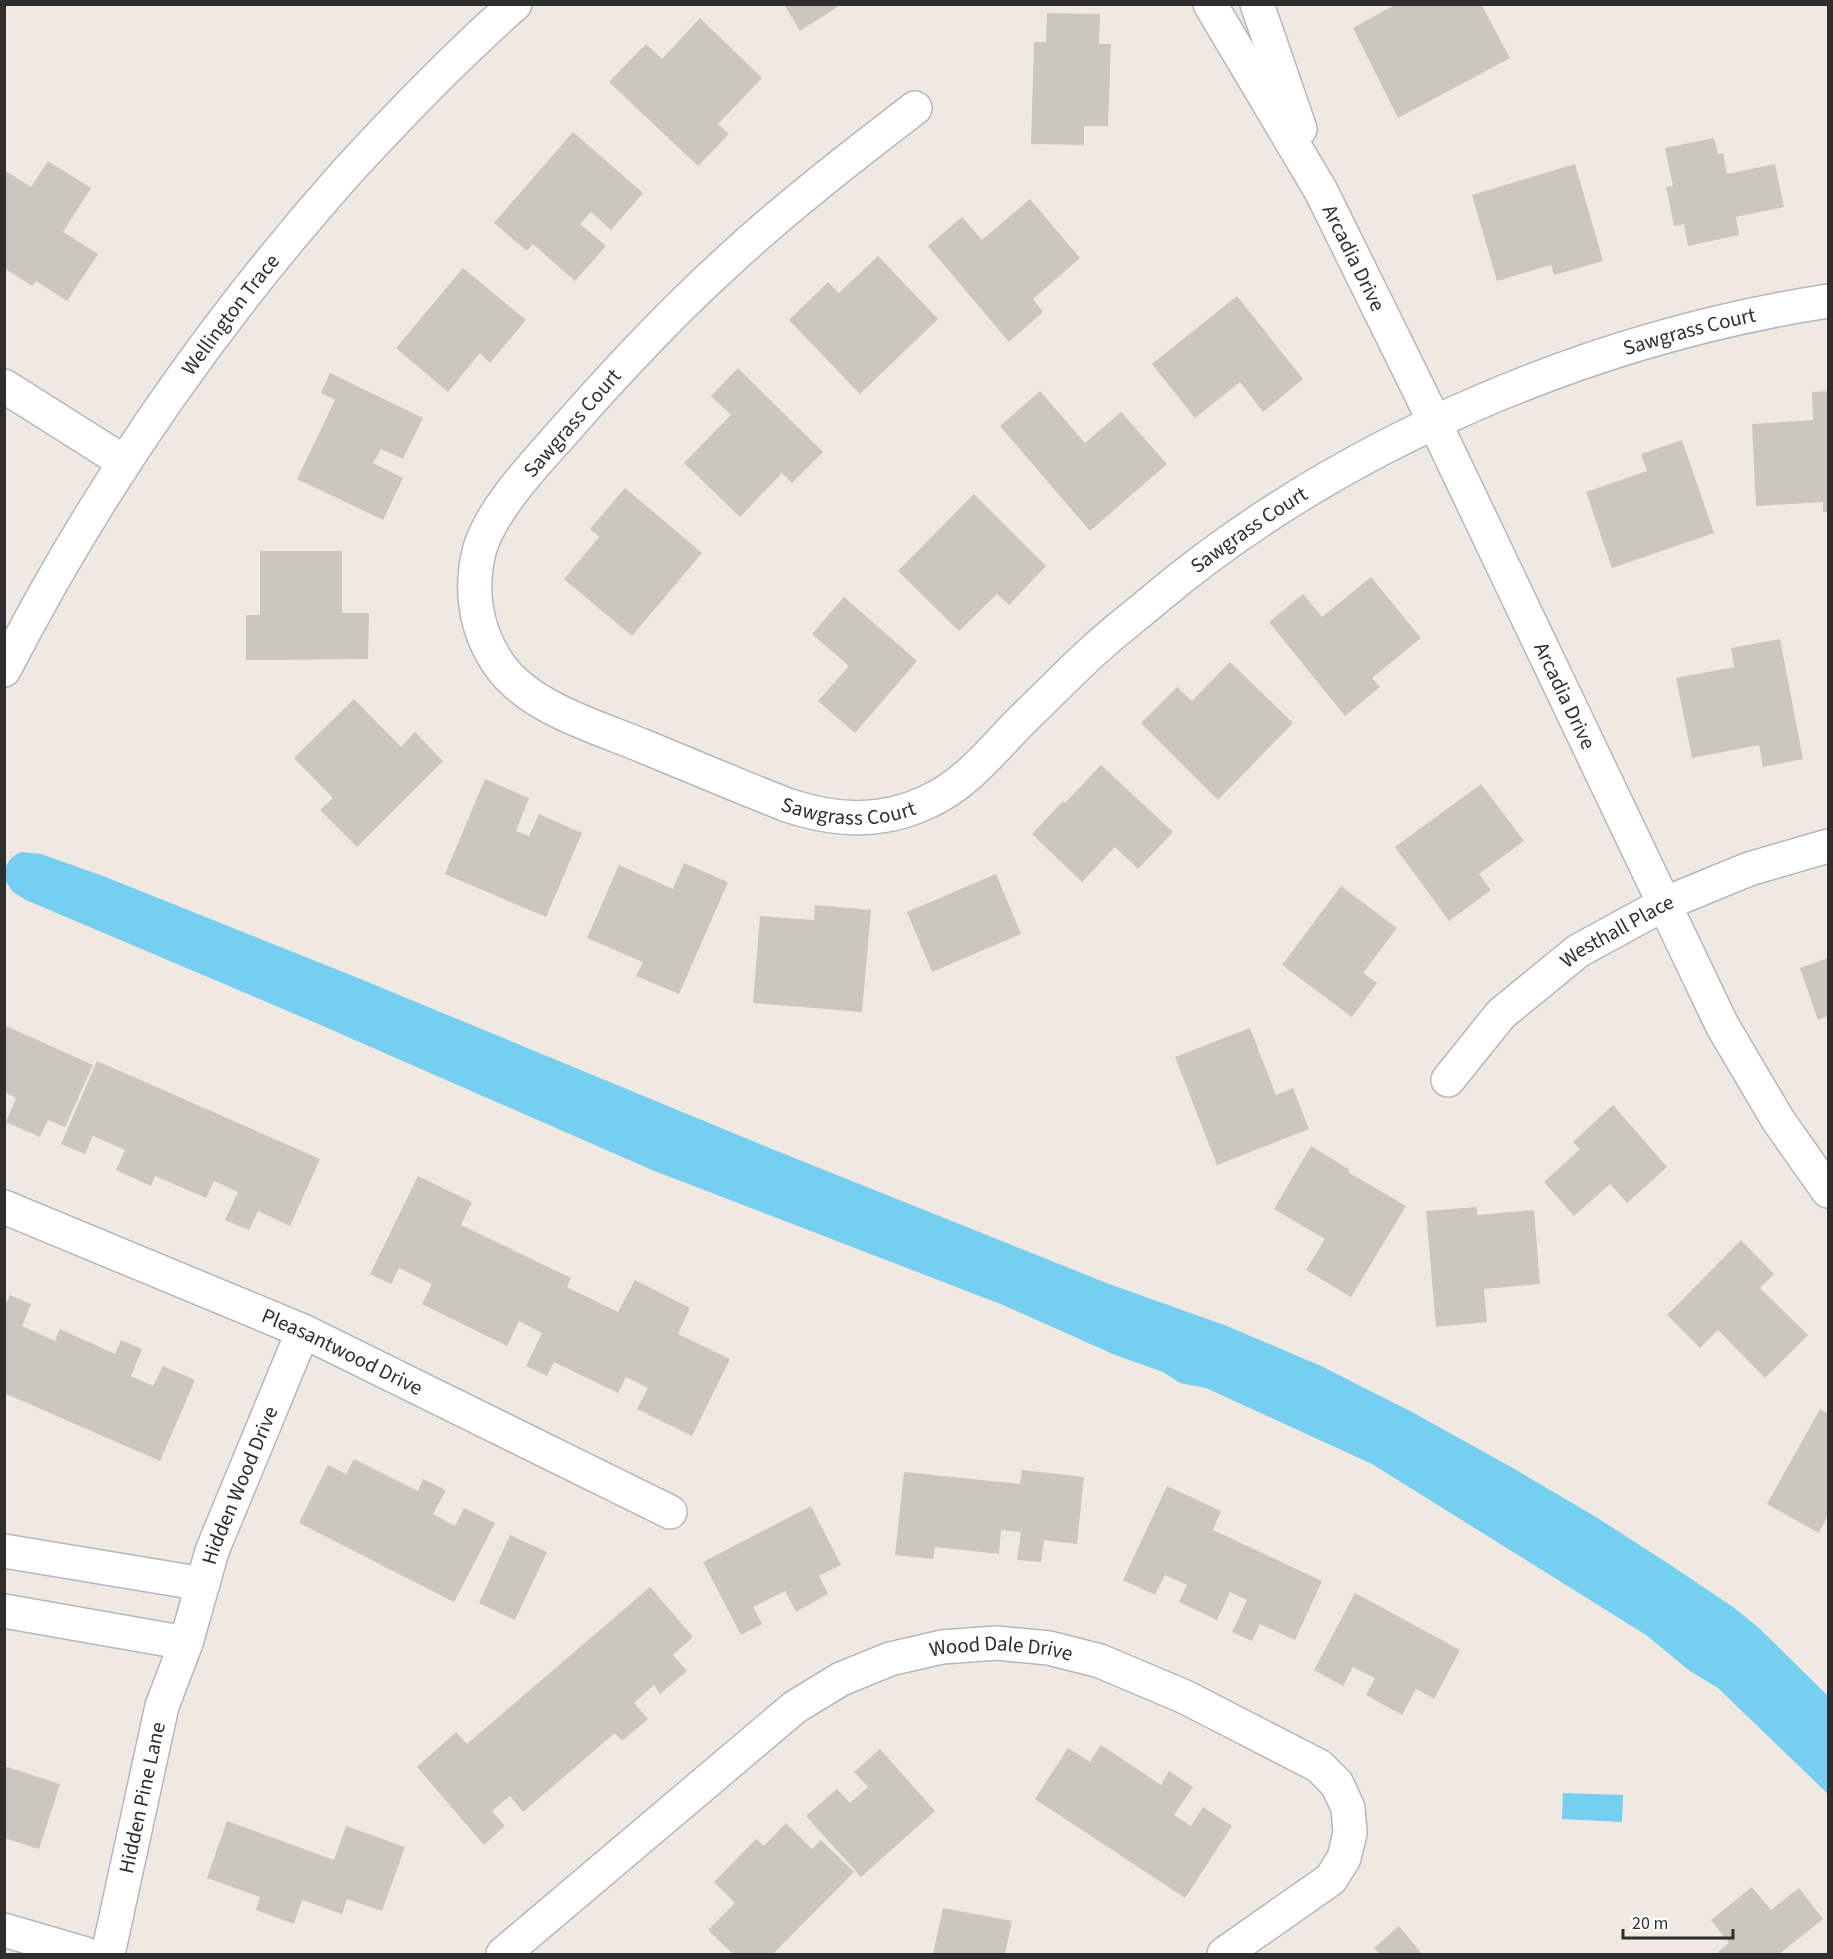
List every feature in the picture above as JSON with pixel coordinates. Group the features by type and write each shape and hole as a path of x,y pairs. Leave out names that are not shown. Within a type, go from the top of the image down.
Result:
{"street":[{"name":"Wellington Trace","path":"4,670 78,536 124,462 210,338 297,229 390,124 515,4"},
{"name":"Arcadia Drive","path":"1210,4 1321,190 1722,1025 1778,1120 1828,1191"},
{"name":"Arcadia Drive","path":"1257,4 1321,190"},
{"name":"Sawgrass Court","path":"915,108 822,180 724,264 640,346 525,476 491,523 481,546 475,571 474,596 478,621 487,645 500,667 517,685 557,711 814,814 843,819 872,818 901,812 928,802 953,788 975,770 1014,728 1093,651 1196,567 1244,532 1337,473 1434,422 1544,376 1622,349 1702,327 1828,301"},
{"path":"4,386 124,462"},
{"name":"Westhall Place","path":"1448,1080 1501,1014 1578,951 1664,904 1749,869 1828,846"},
{"name":"Pleasantwood Drive","path":"4,1207 303,1331 670,1512"},
{"name":"Hidden Wood Drive","path":"186,1643 212,1551 303,1331"},
{"path":"4,1551 203,1584"},
{"path":"4,1611 186,1643"},
{"name":"Hidden Pine Lane","path":"108,1954 162,1706 186,1643"},
{"name":"Wood Dale Drive","path":"503,1954 795,1707 841,1679 890,1659 942,1647 996,1643 1049,1648 1100,1661 1185,1697 1319,1766 1337,1784 1348,1808 1350,1833 1344,1858 1330,1879 1224,1954"},
{"path":"4,1930 86,1954"}],"water":[{"path":"21,852 41,854 103,876 1109,1284 1227,1326 1321,1366 1412,1412 1596,1517 1733,1607 1759,1628 1828,1696 1828,1794 1718,1688 1690,1671 1646,1635 1372,1464 1206,1388 1180,1383 1163,1372 1115,1355 1003,1305 652,1170 316,1023 26,900 13,892 5,880 8,863"},
{"path":"1563,1793 1623,1795 1622,1822 1562,1819"}],"building":[{"path":"784,4 842,4 800,31"},
{"path":"1396,4 1481,4 1510,58 1398,118 1353,28"},
{"path":"1047,13 1100,14 1099,44 1111,44 1108,126 1084,126 1084,145 1031,144 1034,42 1046,42"},
{"path":"700,18 762,78 718,124 729,134 698,166 609,82 646,44 662,59"},
{"path":"573,132 643,193 611,230 591,212 580,224 606,246 575,281 533,244 527,251 494,223"},
{"path":"1714,138 1718,154 1723,153 1727,174 1775,164 1784,207 1736,217 1739,235 1688,246 1684,224 1674,226 1666,187 1673,186 1665,148"},
{"path":"48,161 91,188 63,232 98,254 67,301 36,281 32,286 4,268 4,170 31,187"},
{"path":"1575,164 1603,261 1554,275 1551,265 1497,281 1472,195"},
{"path":"1030,199 1080,258 1033,299 1043,312 1009,342 928,246 962,217 982,240"},
{"path":"878,256 938,319 860,394 789,320 828,282 839,293"},
{"path":"463,268 526,320 490,363 480,353 448,392 396,348"},
{"path":"1237,296 1303,379 1263,412 1240,382 1195,418 1152,364"},
{"path":"738,368 823,452 792,483 782,473 740,517 684,463 731,415 711,396"},
{"path":"330,373 423,418 403,459 381,449 373,463 403,478 383,520 297,479 335,400 321,393"},
{"path":"1040,391 1085,443 1121,412 1167,464 1090,531 1000,426"},
{"path":"1828,391 1828,512 1823,512 1823,502 1756,506 1752,424 1813,420 1812,392"},
{"path":"1682,440 1714,533 1612,568 1586,492 1647,471 1641,454"},
{"path":"625,488 702,553 632,636 564,579 599,537 590,529"},
{"path":"974,494 1046,566 1009,605 997,594 959,631 898,571"},
{"path":"260,551 342,551 342,613 369,613 368,659 246,660 246,615 260,615"},
{"path":"1371,577 1421,638 1372,678 1380,687 1345,716 1269,622 1303,594 1322,617"},
{"path":"844,597 917,661 855,733 818,701 849,666 812,634"},
{"path":"1780,639 1803,759 1763,767 1759,745 1692,758 1676,678 1734,667 1731,648"},
{"path":"1230,662 1293,723 1218,800 1141,723 1177,687 1192,701"},
{"path":"354,699 401,747 415,732 443,761 357,847 320,810 333,798 294,758"},
{"path":"1101,765 1173,832 1138,869 1115,847 1082,882 1032,834"},
{"path":"485,779 529,798 516,831 529,836 539,814 582,833 546,917 445,874"},
{"path":"1481,784 1524,841 1479,874 1491,890 1449,921 1395,847"},
{"path":"684,863 728,882 679,994 636,976 643,962 587,938 619,865 673,889"},
{"path":"996,874 1021,934 932,972 907,912"},
{"path":"1341,886 1397,928 1363,973 1377,983 1352,1017 1282,965"},
{"path":"815,905 871,910 862,1012 753,1003 760,916 814,920"},
{"path":"1828,958 1828,1016 1818,1020 1800,968"},
{"path":"4,1025 93,1065 65,1127 48,1120 40,1137 6,1122 16,1098 4,1092"},
{"path":"1250,1028 1276,1095 1293,1088 1309,1129 1217,1165 1175,1057"},
{"path":"97,1061 320,1159 290,1226 258,1211 249,1230 225,1220 238,1192 214,1181 206,1198 155,1176 151,1186 116,1170 125,1150 93,1136 85,1154 61,1144"},
{"path":"1613,1105 1667,1167 1627,1203 1610,1184 1574,1216 1544,1182 1580,1149 1573,1142"},
{"path":"1311,1146 1350,1170 1348,1172 1406,1206 1351,1297 1306,1270 1325,1239 1274,1209"},
{"path":"418,1176 472,1202 461,1225 571,1278 567,1287 618,1312 635,1280 690,1308 678,1334 730,1359 692,1436 637,1409 648,1388 626,1377 618,1393 554,1362 547,1376 526,1366 542,1333 519,1321 507,1346 422,1304 432,1284 399,1268 391,1284 370,1274"},
{"path":"1477,1207 1477,1215 1534,1210 1540,1284 1484,1289 1487,1322 1436,1327 1426,1211"},
{"path":"1741,1240 1774,1274 1760,1288 1808,1335 1765,1378 1718,1330 1700,1348 1667,1315"},
{"path":"10,1295 31,1304 22,1326 55,1341 60,1329 115,1354 121,1340 142,1349 131,1376 153,1386 163,1366 195,1380 160,1461 4,1393 4,1307"},
{"path":"1820,1409 1828,1414 1828,1515 1819,1533 1767,1504"},
{"path":"354,1459 418,1491 423,1479 446,1490 433,1514 455,1526 464,1508 495,1523 454,1602 299,1523 328,1465 346,1474"},
{"path":"1022,1470 1084,1477 1077,1544 1044,1540 1041,1562 1017,1560 1021,1532 1001,1530 999,1554 935,1547 933,1559 895,1555 904,1472 1020,1484"},
{"path":"1167,1486 1221,1511 1213,1530 1322,1581 1295,1640 1260,1624 1252,1641 1232,1632 1247,1600 1230,1592 1217,1620 1179,1602 1187,1585 1165,1575 1155,1595 1123,1580"},
{"path":"811,1506 841,1565 819,1576 828,1594 796,1612 785,1591 753,1607 762,1624 741,1635 703,1562"},
{"path":"510,1535 547,1552 515,1620 479,1603"},
{"path":"650,1587 693,1637 673,1655 687,1671 660,1694 654,1685 634,1703 648,1719 622,1741 615,1733 523,1812 510,1796 492,1811 505,1826 484,1845 417,1767 456,1732 467,1744"},
{"path":"1355,1593 1460,1650 1434,1699 1416,1689 1402,1715 1366,1695 1375,1678 1353,1667 1343,1686 1314,1670"},
{"path":"1101,1745 1161,1785 1169,1771 1193,1787 1174,1815 1191,1826 1203,1807 1232,1826 1185,1898 1035,1799 1068,1748 1090,1762"},
{"path":"880,1749 935,1811 861,1877 806,1816 837,1789 850,1803 868,1787 854,1772"},
{"path":"4,1766 60,1784 39,1849 4,1838"},
{"path":"227,1821 334,1860 346,1826 405,1847 382,1911 347,1899 342,1914 302,1900 294,1924 256,1910 260,1897 207,1878"},
{"path":"786,1823 812,1849 821,1840 854,1872 773,1954 733,1954 708,1930 735,1903 714,1882 756,1839 764,1846"},
{"path":"1752,1887 1771,1910 1799,1888 1823,1919 1779,1954 1720,1954 1718,1952 1729,1943 1711,1920"},
{"path":"943,1908 1012,1921 1005,1954 933,1954"},
{"path":"1399,1926 1422,1954 1380,1954 1374,1948"}]}
